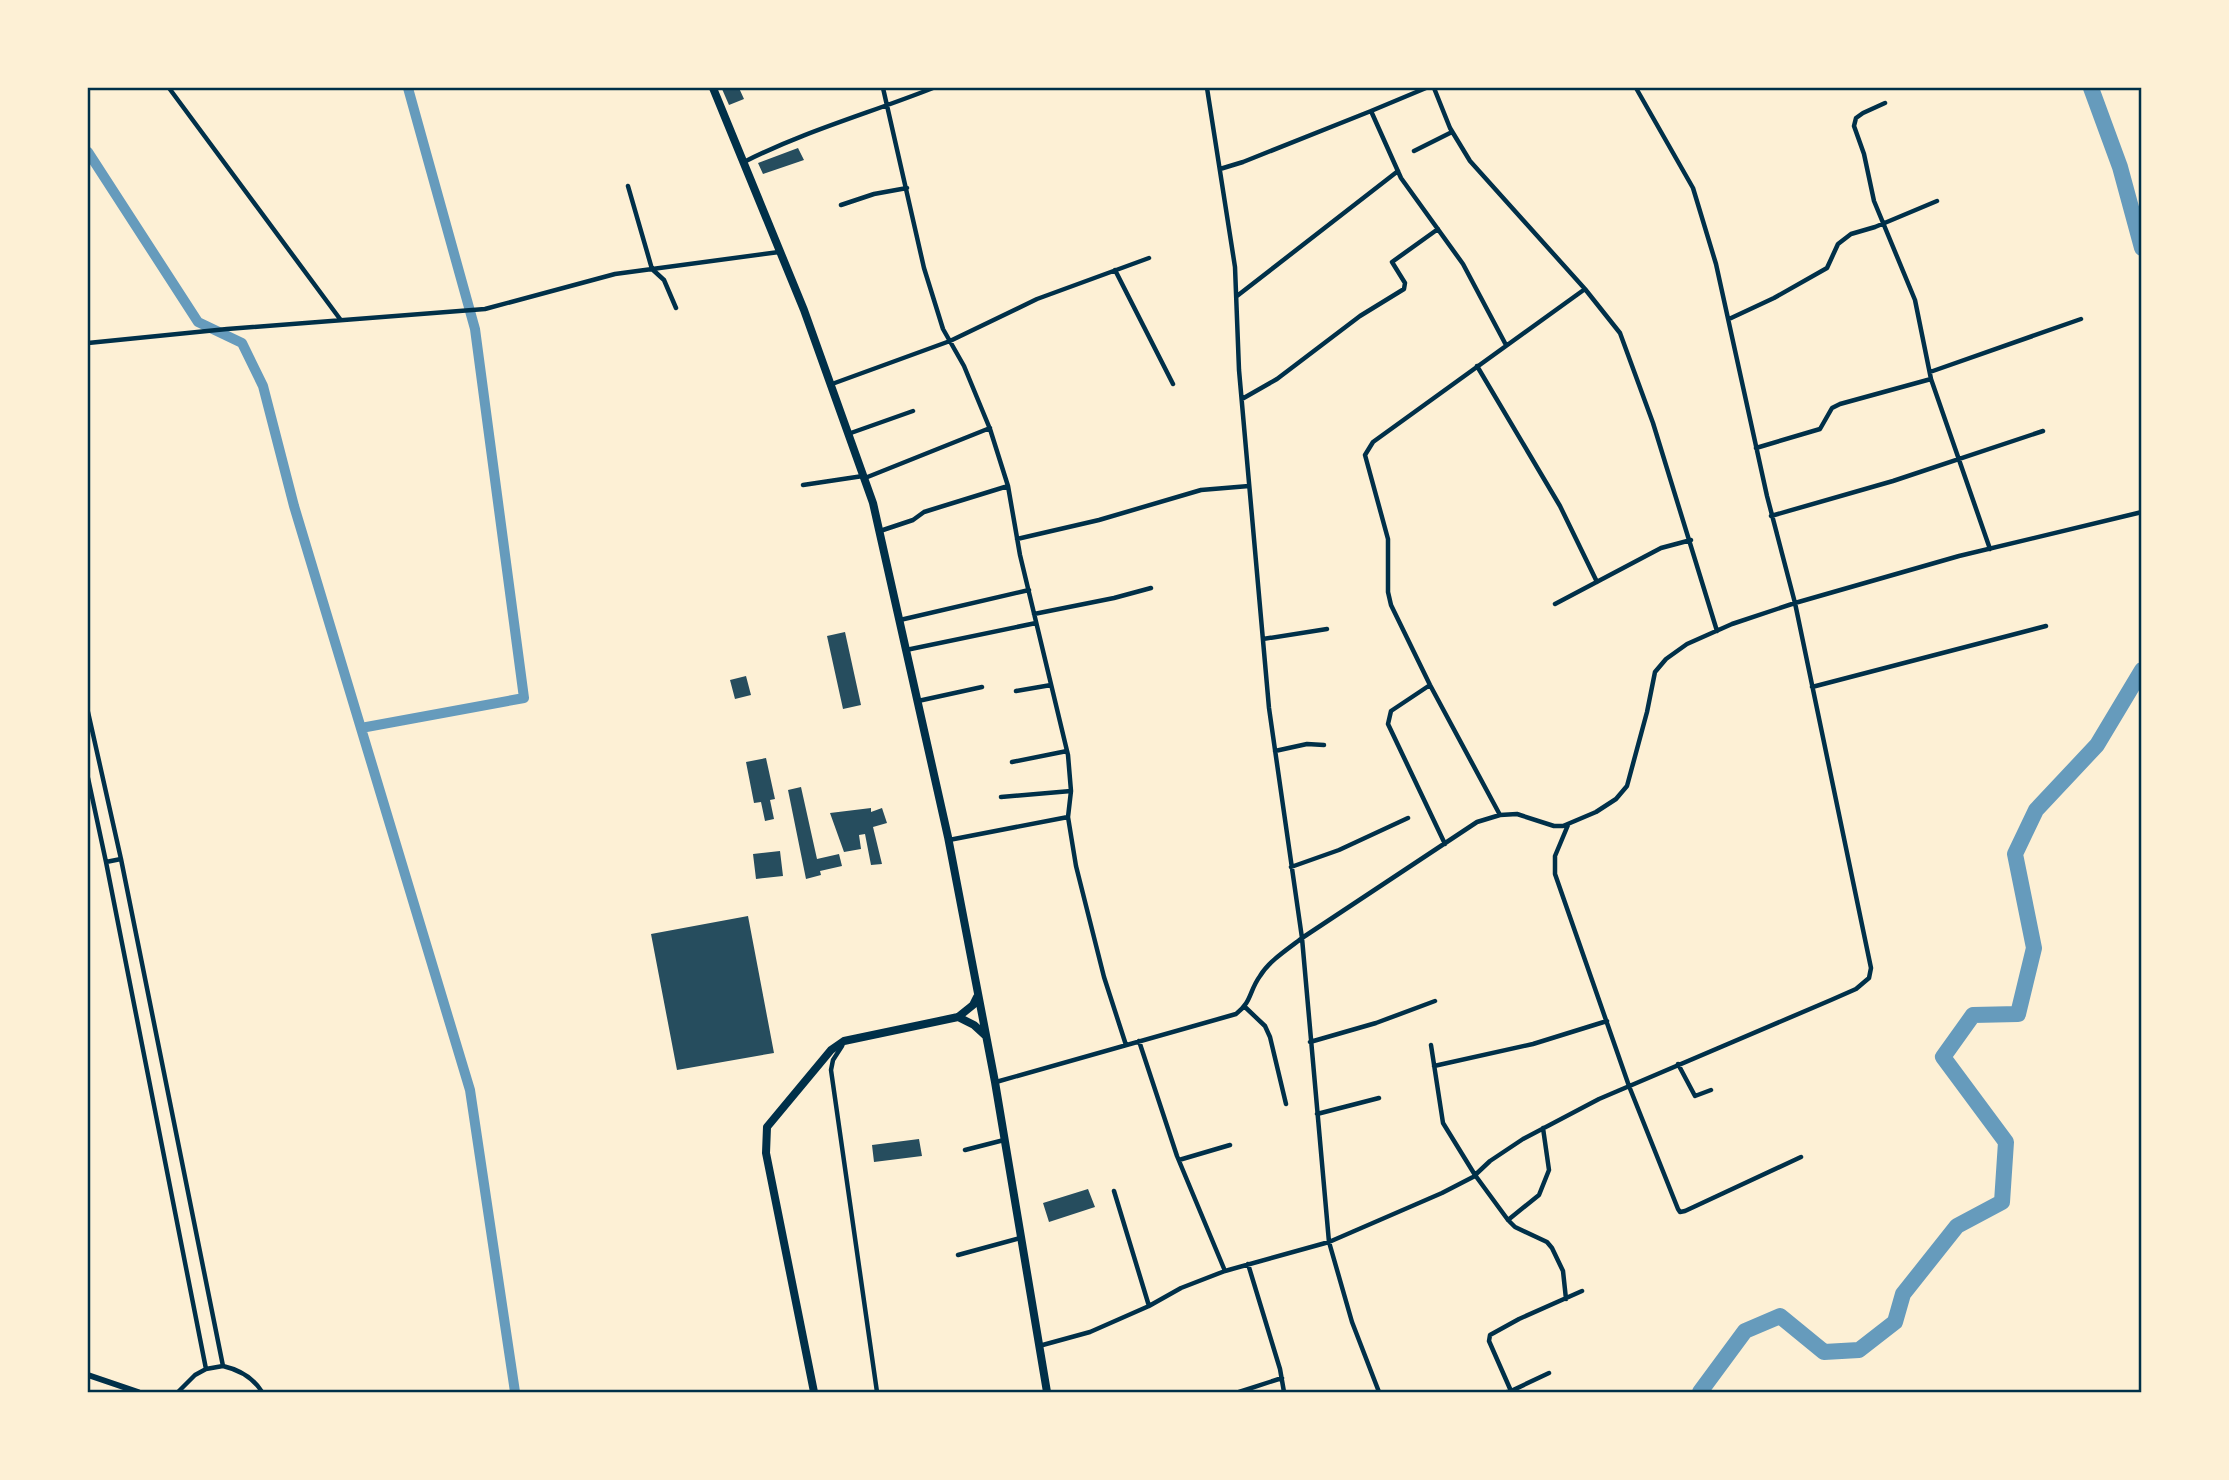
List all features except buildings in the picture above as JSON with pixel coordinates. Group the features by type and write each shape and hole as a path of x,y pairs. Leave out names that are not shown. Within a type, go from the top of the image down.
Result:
{"highway":[{"path":"712,88 780,252 873,503 948,840 995,1082 1047,1392"},
{"path":"814,1392 766,1153 766,1128 831,1050 844,1041 958,1017 968,1010 977,998"},
{"path":"958,1017 986,1035"}],"street":[{"path":"169,88 340,320"},
{"path":"883,88 924,268 943,329 964,366 990,428 1008,486 1035,623 1067,751 1071,791 1068,817 1076,866 1104,977 1126,1045"},
{"path":"744,162 806,133 889,106 933,88"},
{"path":"1207,88 1235,267 1242,399 1263,639 1275,751 1302,938 1329,1242 1352,1322 1379,1392"},
{"path":"1220,169 1426,88"},
{"path":"1434,88 1452,132 1470,161 1586,289 1614,323 1625,343 1691,540 1717,631"},
{"path":"1039,1346 1090,1332 1149,1306 1181,1288 1225,1271 1329,1242 1442,1193 1475,1175 1503,1152 1544,1128 1678,1064 1856,989 1870,978 1871,968 1795,603 1771,516 1716,264 1693,188 1636,88"},
{"path":"1885,103 1856,118 1854,126 1864,154 1874,201 1915,300 1931,379 1990,549"},
{"path":"1371,111 1398,171 1465,267 1506,345"},
{"path":"1414,151 1452,132"},
{"path":"1236,296 1398,171"},
{"path":"628,186 652,269 664,280 676,308"},
{"path":"841,205 874,194 907,188"},
{"path":"1729,319 1771,300 1828,268 1838,244 1851,234 1883,224 1937,201"},
{"path":"1242,399 1277,379 1360,316 1404,289 1405,283 1392,262 1438,229"},
{"path":"88,343 227,329 458,313 485,309 615,274 780,252"},
{"path":"831,385 950,341 1017,308 1149,258"},
{"path":"1115,270 1173,384"},
{"path":"1500,816 1430,685 1389,598 1388,539 1365,455 1373,442 1586,289"},
{"path":"1929,372 2081,319"},
{"path":"1477,366 1560,506 1597,582"},
{"path":"1756,448 1820,429 1832,408 1839,404 1931,379"},
{"path":"848,434 913,411"},
{"path":"803,485 864,477 990,428"},
{"path":"1771,516 1893,481 2043,431"},
{"path":"880,531 913,520 924,512 1008,486"},
{"path":"1017,539 1099,520 1201,489 1249,486"},
{"path":"995,1082 1236,1014 1245,1007 1267,966 1302,938 1477,822 1517,814 1554,826 1568,824 1596,812 1616,799 1627,786 1655,672 1666,659 1687,644 1795,603 1990,549 2141,512"},
{"path":"1555,604 1661,548 1691,540"},
{"path":"1034,614 1151,588"},
{"path":"900,620 1029,590"},
{"path":"906,650 1035,623"},
{"path":"1812,687 2046,626"},
{"path":"1263,639 1327,629"},
{"path":"1016,691 1051,685"},
{"path":"1430,685 1396,707 1388,717 1388,724 1445,844"},
{"path":"918,701 982,687"},
{"path":"88,712 121,859 223,1366"},
{"path":"1275,751 1307,744 1324,745"},
{"path":"1012,762 1067,751"},
{"path":"88,778 90,800 106,862 206,1369"},
{"path":"1001,797 1071,791"},
{"path":"948,840 1068,817"},
{"path":"1291,867 1339,850 1408,818"},
{"path":"1568,824 1555,856 1554,868 1629,1086 1680,1212 1801,1157"},
{"path":"106,862 121,859"},
{"path":"1310,1042 1364,1027 1434,1001"},
{"path":"1245,1007 1265,1026 1270,1037 1286,1104"},
{"path":"1434,1066 1533,1044 1607,1021"},
{"path":"844,1041 833,1060 831,1070 877,1392"},
{"path":"1139,1041 1179,1160 1225,1271"},
{"path":"1431,1045 1443,1123 1475,1175 1515,1227 1548,1242 1563,1271 1566,1299"},
{"path":"1678,1064 1695,1096 1711,1090"},
{"path":"1317,1114 1379,1098"},
{"path":"1508,1219 1539,1195 1549,1170 1544,1128"},
{"path":"965,1150 1004,1140"},
{"path":"1179,1160 1230,1145"},
{"path":"1114,1191 1149,1306"},
{"path":"958,1255 1020,1238"},
{"path":"1248,1265 1282,1378 1283,1392"},
{"path":"1549,1373 1509,1392 1489,1341 1490,1335 1506,1325 1582,1291"},
{"path":"178,1392 195,1375 206,1369 223,1366 234,1368 250,1377 262,1392"},
{"path":"88,1375 138,1392"},
{"path":"1239,1392 1282,1378"},
{"path":"1524,1385 1528,1392"}],"waterway":[{"path":"361,728 524,698 475,329 408,88"},
{"path":"2091,88 2120,167 2142,248"},
{"path":"88,152 198,322 242,343 263,386 294,506 470,1090 515,1392"},
{"path":"1700,1392 1745,1331 1780,1316 1824,1352 1859,1350 1895,1322 1903,1294 1957,1226 2002,1202 2006,1142 1943,1057 1973,1015 2018,1014 2034,948 2015,854 2036,810 2097,745 2142,670"}]}
